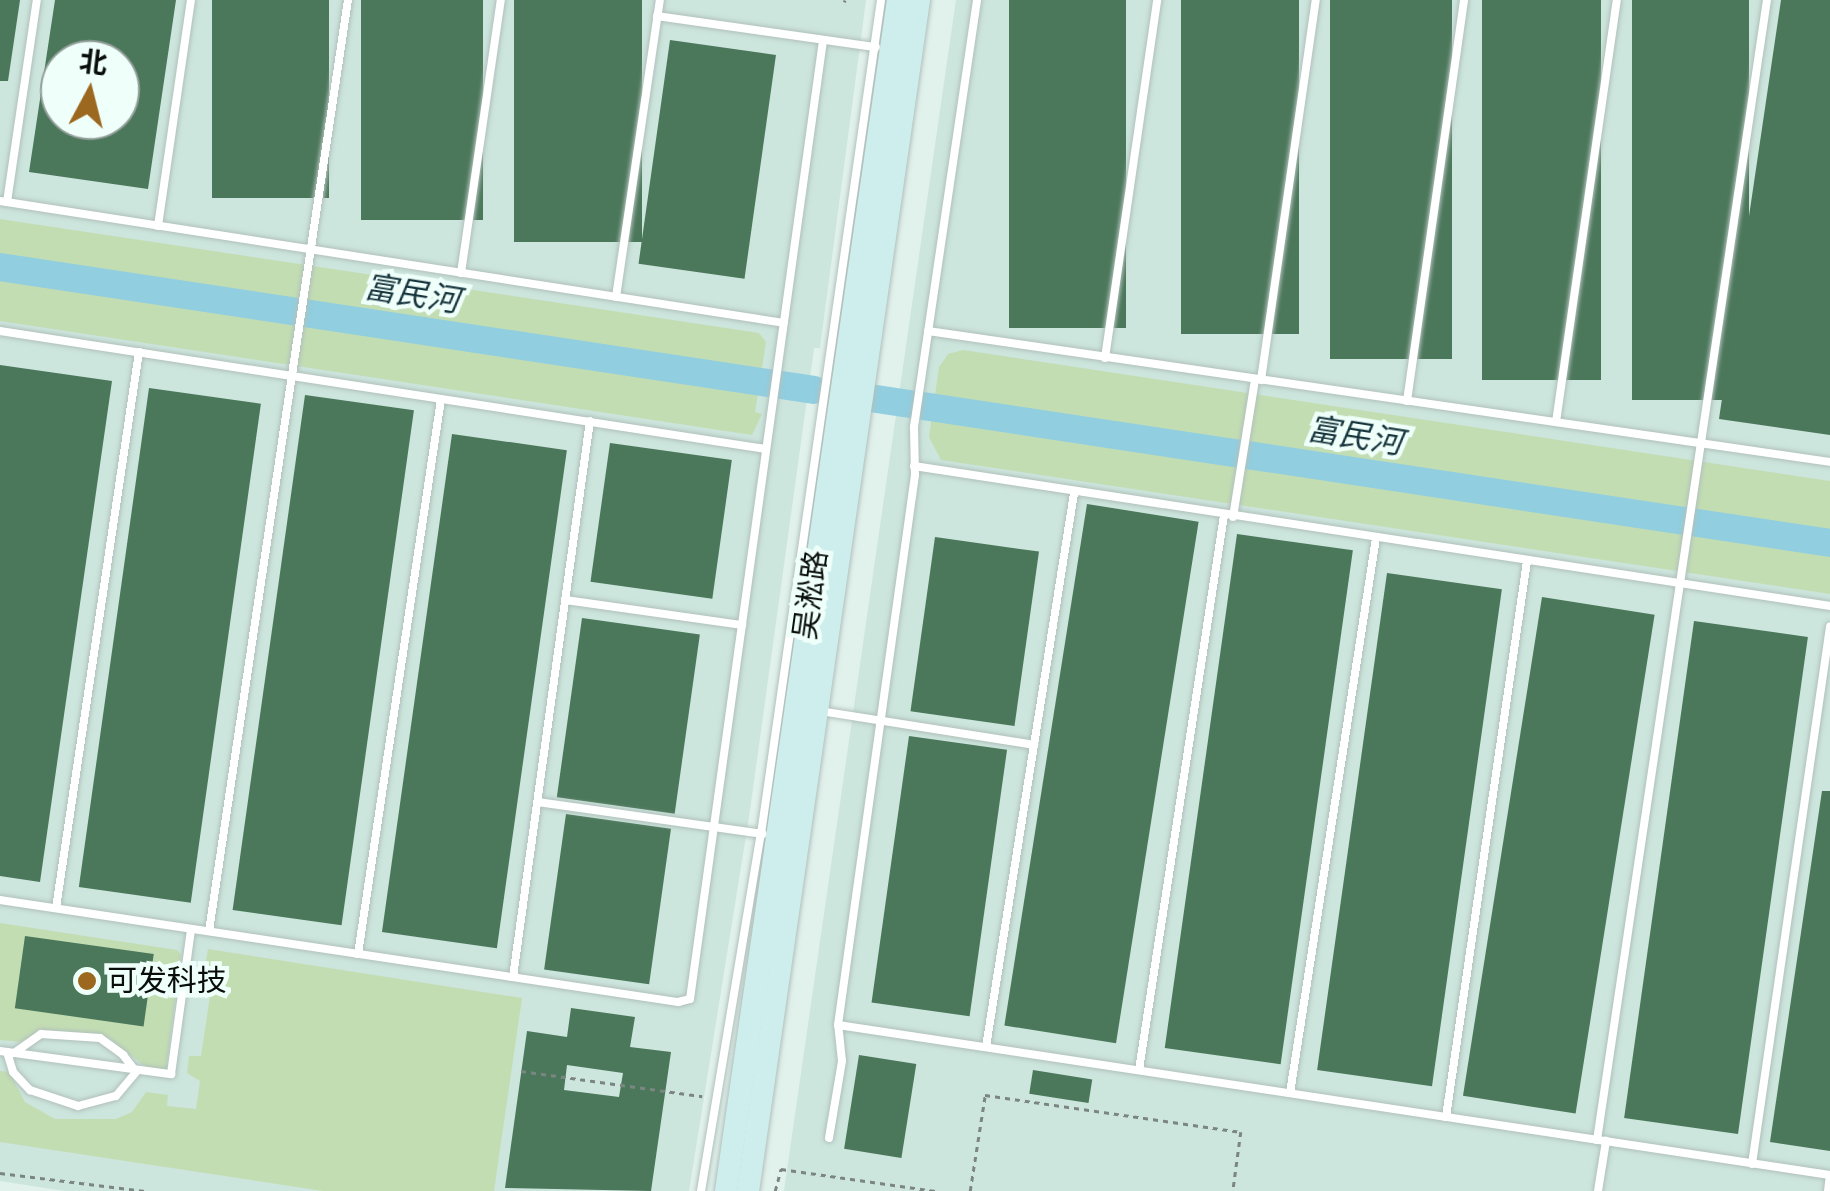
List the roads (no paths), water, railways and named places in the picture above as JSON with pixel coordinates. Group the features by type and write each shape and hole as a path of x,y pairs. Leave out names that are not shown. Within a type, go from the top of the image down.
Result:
{"main road":[{"name":"吴淞路","path":"748,1191 778,836 816,710 898,0"},
{"name":"吴淞路","path":"726,1191 892,50 919,0"}],"lane":[{"path":"38,0 4,202 784,323"},
{"path":"158,226 191,0"},
{"path":"209,931 348,0"},
{"path":"462,273 500,0"},
{"path":"616,297 660,0"},
{"path":"657,16 892,50 881,0"},
{"path":"829,1138 842,1061 838,1024 914,466 914,427 977,0"},
{"path":"1105,358 1157,0"},
{"path":"1139,1070 1228,516 1238,488 1258,380 1316,0"},
{"path":"1407,401 1464,0"},
{"path":"1556,422 1618,0"},
{"path":"1598,1191 1696,482 1768,0"},
{"path":"0,900 678,1002 690,999 823,40"},
{"path":"0,331 766,449"},
{"path":"928,331 1830,462"},
{"path":"56,908 140,352"},
{"path":"358,954 441,399"},
{"path":"513,977 590,422"},
{"path":"914,466 1830,606"},
{"path":"986,1047 1074,493"},
{"path":"1290,1093 1376,538"},
{"path":"1446,1117 1527,560"},
{"path":"566,600 742,625"},
{"path":"1752,1164 1830,627"},
{"path":"816,710 1034,745"},
{"path":"538,802 778,836 732,1024 721,1052 701,1191"},
{"path":"7,1052 170,1074 190,928"},
{"path":"838,1024 1830,1175 1828,1191"},
{"path":"7,1052 41,1034 100,1038 136,1069"},
{"path":"7,1052 13,1072 30,1090 78,1106 116,1096 136,1069"}],"waterway":[{"name":"富民河","path":"0,267 814,390"},
{"name":"富民河","path":"870,398 1830,543"}],"place":[{"name":"可发科技","path":"87,981"}]}
